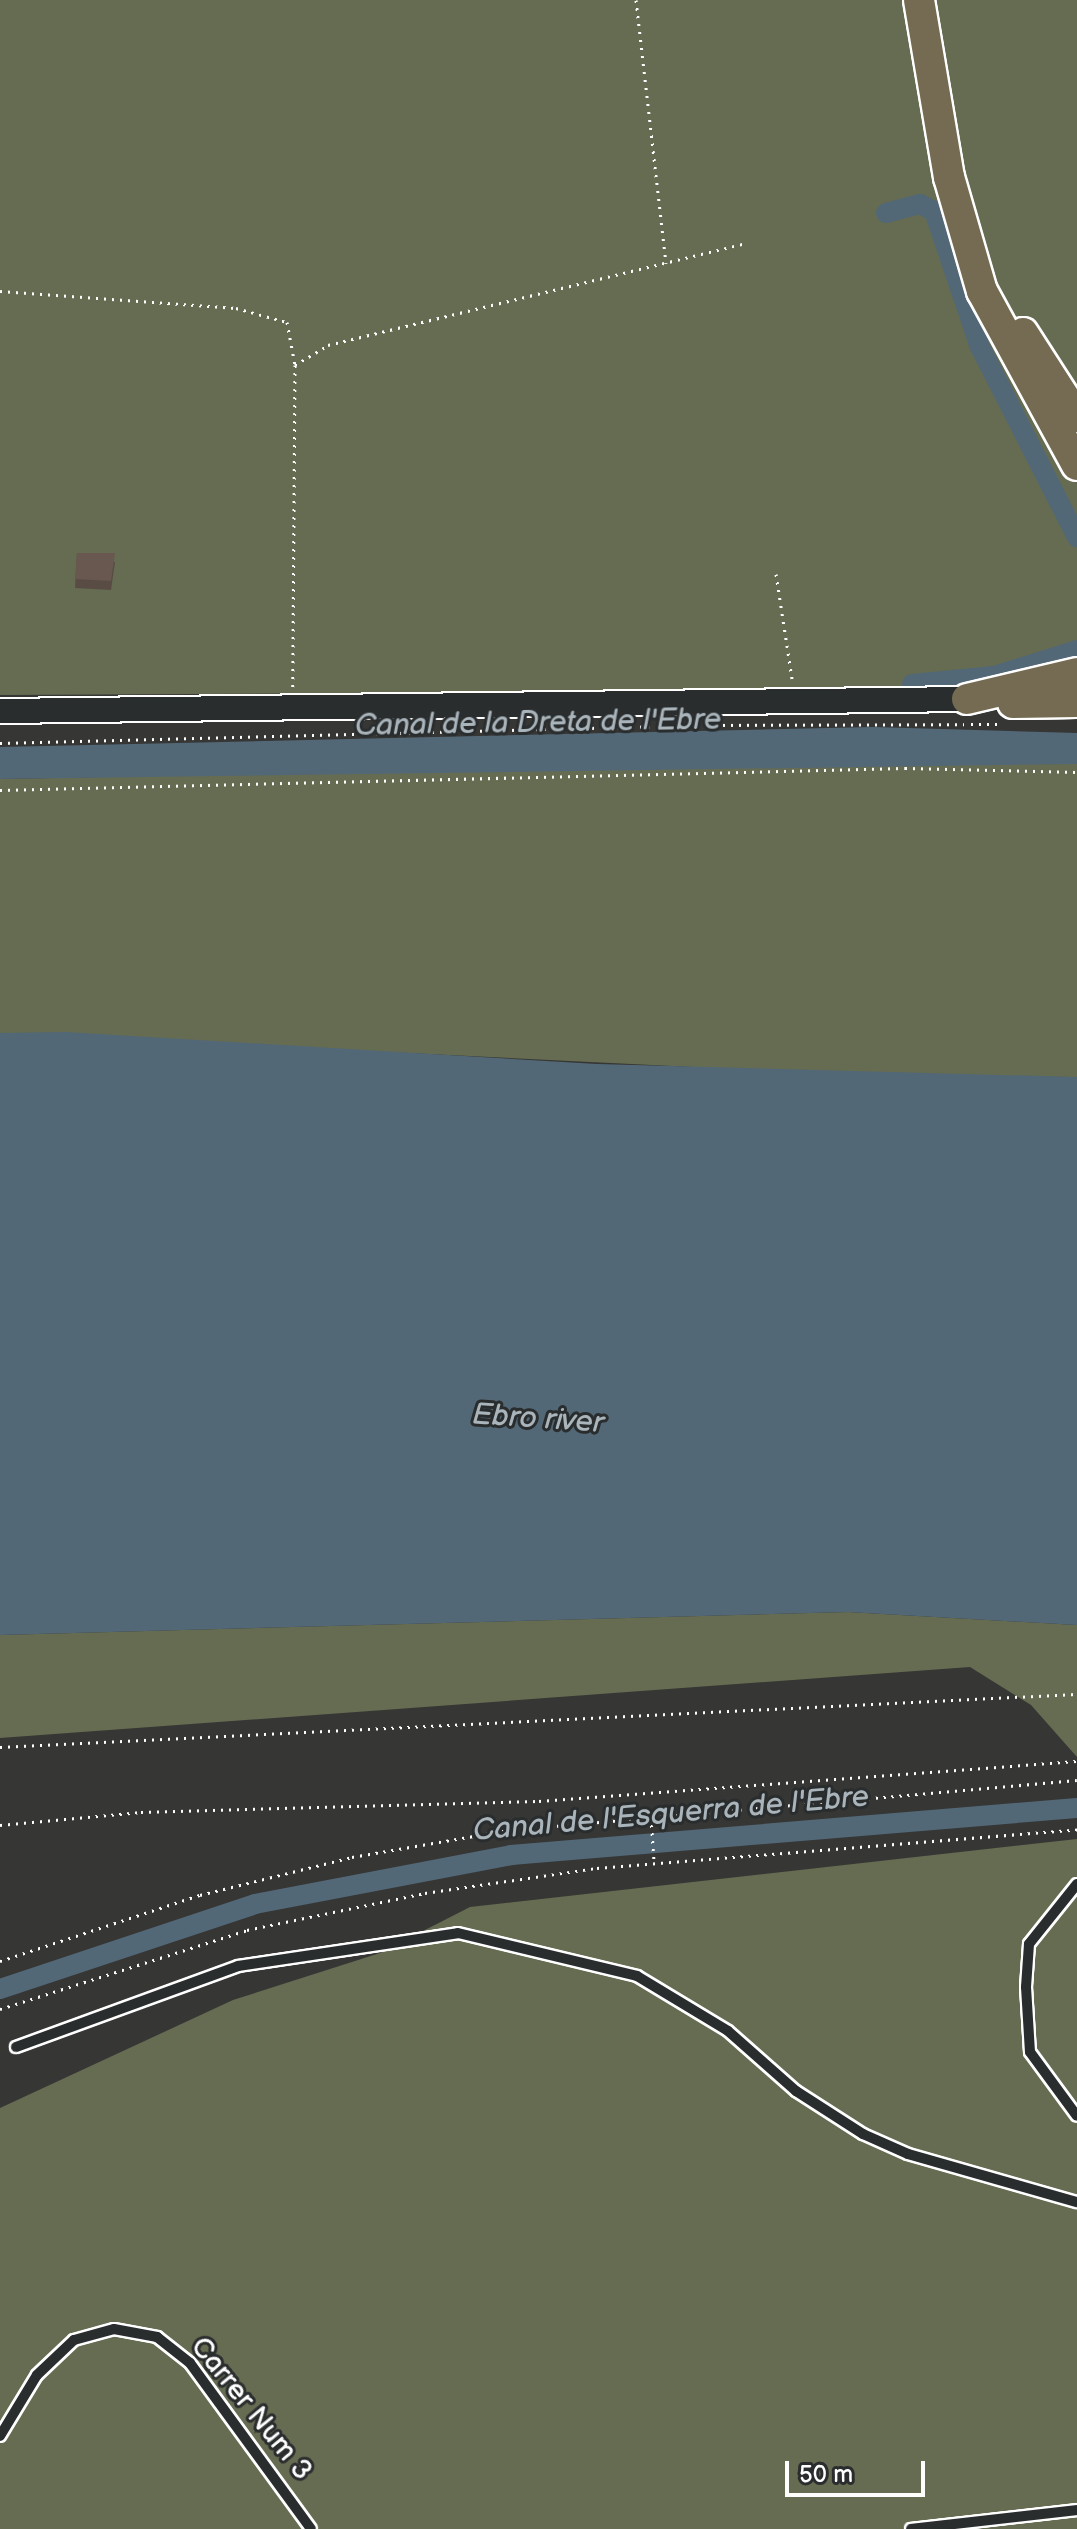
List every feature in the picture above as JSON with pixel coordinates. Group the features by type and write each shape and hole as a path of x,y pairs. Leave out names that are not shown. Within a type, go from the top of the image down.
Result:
{"main road":[{"path":"919,0 970,254 996,317 1077,465"},
{"path":"944,131 998,281 1077,417"},
{"path":"996,317 998,281"},
{"path":"967,699 1077,673"},
{"path":"967,699 1077,702"}],"street":[{"path":"0,711 293,710 967,699"}],"lane":[{"path":"1077,1884 1029,1944 1026,1987 1030,2052 1077,2116"},
{"path":"16,2047 238,1966 458,1933 637,1976 728,2031 796,2091 863,2134 908,2154 1077,2202"},
{"name":"Carrer Num 3","path":"0,2436 37,2375 74,2340 114,2329 157,2337 190,2363 311,2529"},
{"path":"911,2529 1077,2510"}],"path":[{"path":"636,0 666,263"},
{"path":"295,365 328,345 745,243"},
{"path":"0,291 271,314 287,322 295,365 293,710"},
{"path":"776,574 795,702"},
{"path":"0,743 1013,725"},
{"path":"0,790 905,768 1077,772"},
{"path":"0,1747 1077,1694"},
{"path":"0,1825 154,1811 539,1801 1077,1761"},
{"path":"0,1961 200,1895 352,1857 651,1817 1077,1780"},
{"path":"651,1817 654,1862"},
{"path":"0,2009 336,1907 654,1862 1077,1829"}],"green space":[{"path":"0,0 1077,0 1077,654 1039,675 948,690 0,695"},
{"path":"977,760 1077,764 1077,1077 878,1076 0,1033 0,779"},
{"path":"848,1612 1077,1625 1077,1757 1031,1705 970,1667 0,1738 0,1635"},
{"path":"1077,1839 1077,2529 0,2529 0,2108 233,2000 380,1953 470,1907"}],"water":[{"path":"873,727 1077,733 1077,764 0,779 0,747"},
{"name":"Ebro river","path":"65,1032 597,1064 1077,1077 1077,1625 848,1612 0,1635 0,1033"}],"building":[{"path":"77,553 115,553 111,581 75,579"}],"waterway":[{"path":"886,213 920,204 934,211 979,345 1077,537"},
{"path":"912,684 994,676 1077,650"},
{"name":"Canal de l'Esquerra de l'Ebre","path":"0,1989 255,1904 511,1855 1077,1808"}],"water label":[{"name":"Canal de la Dreta de l'Ebre","path":"538,723"}]}
